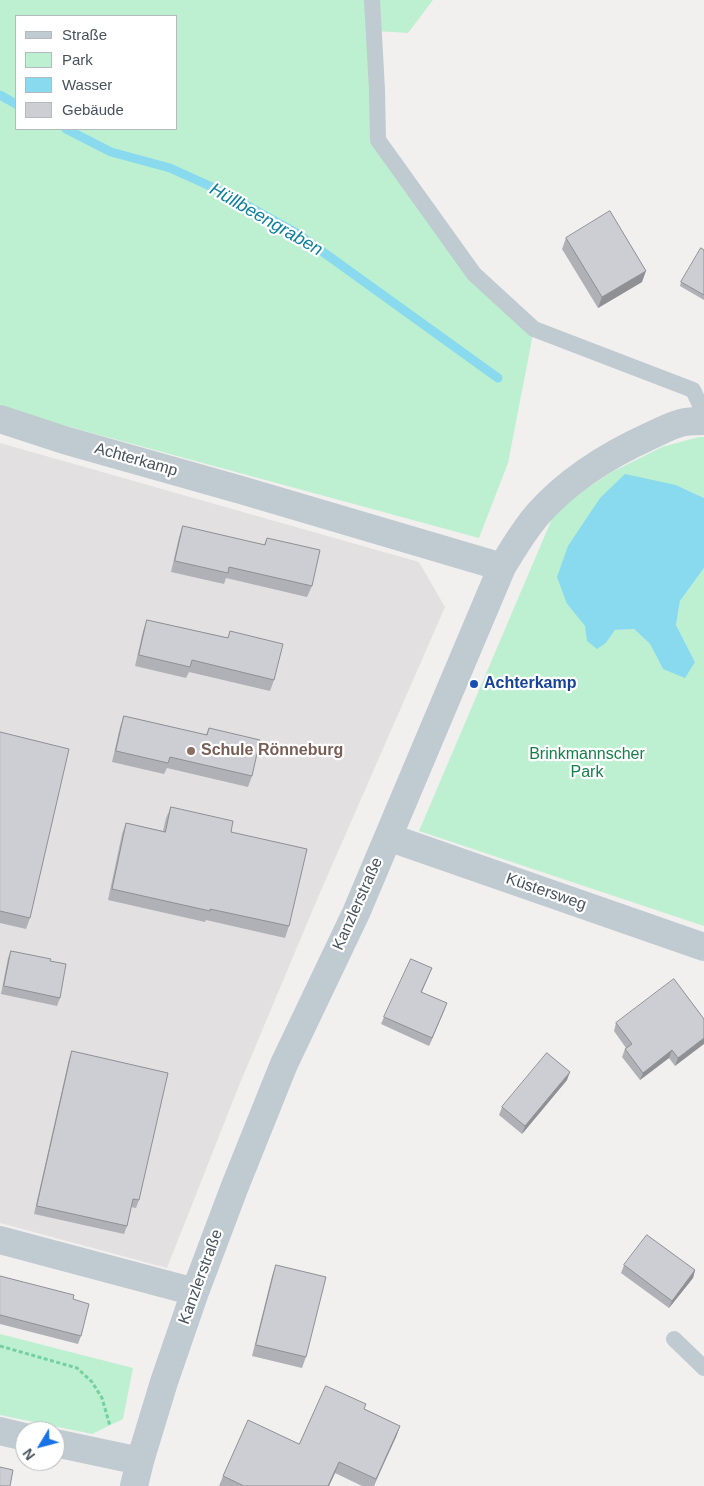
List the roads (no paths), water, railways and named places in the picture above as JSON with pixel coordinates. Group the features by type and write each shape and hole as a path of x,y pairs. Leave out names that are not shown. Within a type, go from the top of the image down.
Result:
{"street":[{"name":"Achterkamp","path":"0,420 502,567"},
{"name":"Kanzlerstraße","path":"137,1473 164,1382 195,1292 284,1064 356,913 502,567 521,535 538,514 567,486 596,463 666,428 685,422 704,421"},
{"name":"Küstersweg","path":"388,837 704,947"},
{"path":"0,1240 195,1292"},
{"path":"0,1431 15,1434"},
{"path":"65,1445 103,1453 137,1473"}],"lane":[{"path":"372,0 378,140 474,274 534,329 693,390 704,413"},
{"path":"674,1339 704,1368"}],"water":[{"path":"625,474 676,485 704,498 704,568 680,601 676,625 695,662 685,678 663,669 650,644 634,629 615,630 606,643 597,649 587,641 585,626 567,604 557,577 568,546 600,498"}],"waterway":[{"name":"Hüllbeengraben","path":"0,95 15,103"},
{"name":"Hüllbeengraben","path":"68,130 111,152 170,168 223,192 298,234 498,378"}],"place":[{"name":"Achterkamp","path":"474,684"},
{"name":"Schule Rönneburg","path":"191,751"}],"park label":[{"name":"Brinkmannscher Park","path":"587,764"}]}
